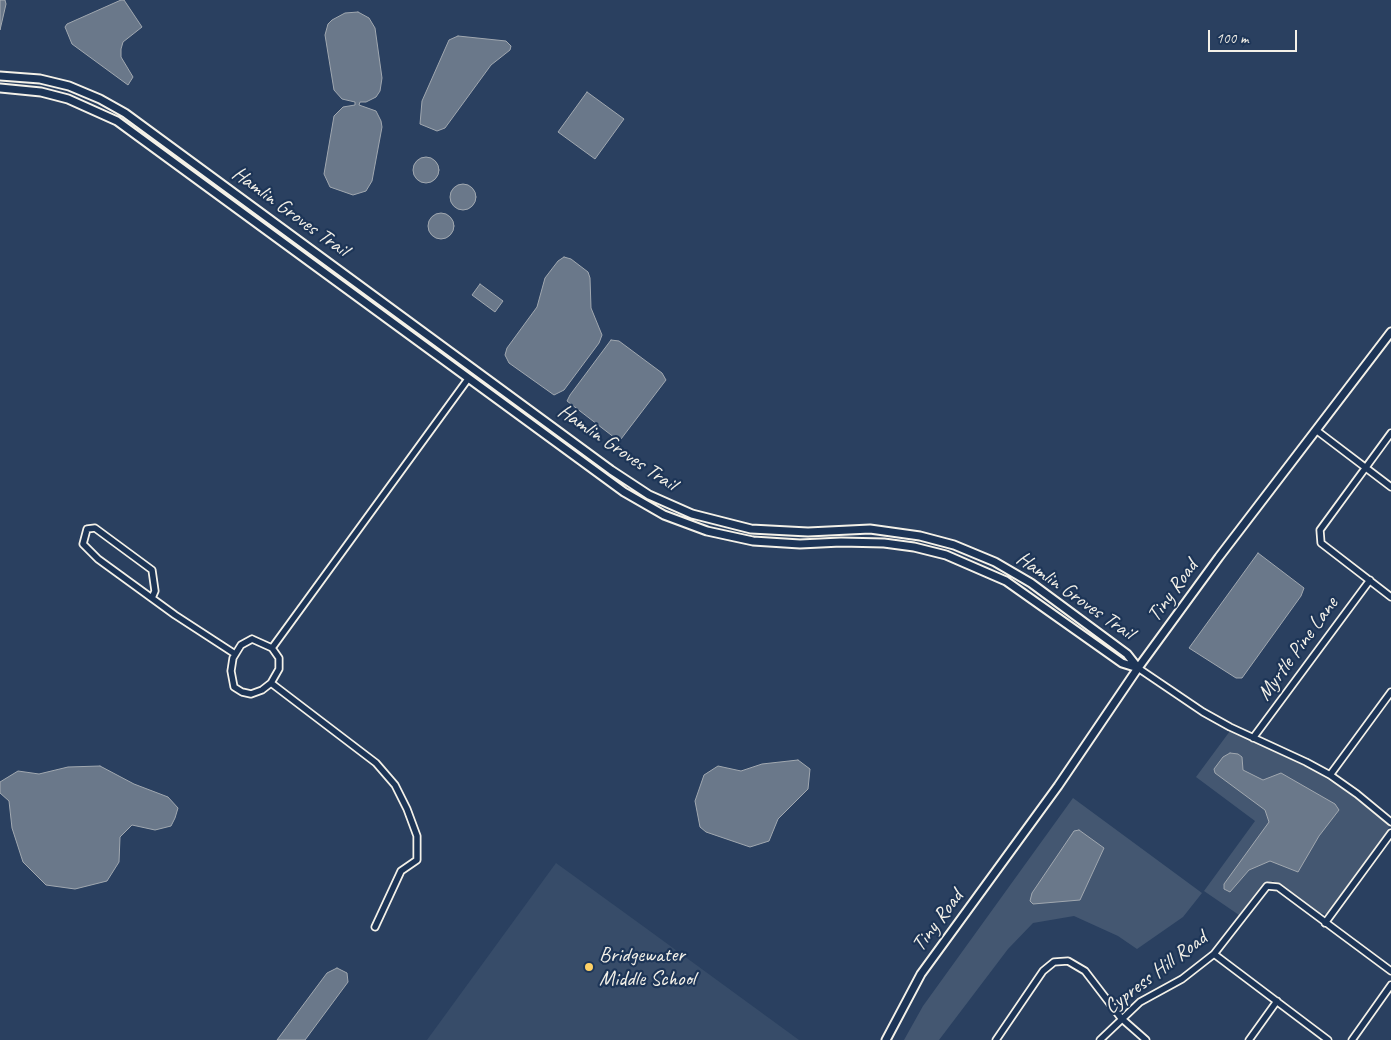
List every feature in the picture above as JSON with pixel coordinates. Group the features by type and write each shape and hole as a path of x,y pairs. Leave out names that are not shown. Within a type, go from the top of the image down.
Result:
{"street":[{"name":"Hamlin Groves Trail","path":"0,76 40,79 85,92 125,112 630,483 678,509 739,527 792,532 870,530 920,536 954,545 996,562 1031,583 1128,654 1138,668"},
{"name":"Hamlin Groves Trail","path":"0,88 41,92 86,106 117,121 624,492 680,522 734,538 800,544 884,543 914,547 946,555 1006,582 1122,663 1138,668"},
{"path":"178,165 184,156"},
{"name":"Tiny Road","path":"886,1040 921,974 1013,849 1138,668 1391,332"},
{"path":"272,648 475,370"},
{"path":"1316,430 1391,487"},
{"path":"1391,433 1320,530 1321,543 1391,597"},
{"path":"624,492 630,483"},
{"path":"152,598 155,591 152,570 96,528 87,529 83,544 98,559 152,598 235,654"},
{"name":"Myrtle Pine Lane","path":"1253,738 1370,580"},
{"path":"252,639 272,648 280,658 280,669 271,683 262,690 251,694 234,686 231,671 235,654 241,645 252,639"},
{"path":"1138,668 1203,712 1330,775 1391,822"},
{"path":"271,683 376,763 394,785 407,809 417,836 417,860 401,872 375,927"},
{"path":"1330,775 1391,692"},
{"path":"1325,923 1391,833"},
{"name":"Cypress Hill Road","path":"1100,1040 1121,1018 1147,998 1182,979 1214,954 1267,886 1278,887 1391,972"},
{"path":"1214,954 1328,1040"},
{"path":"996,1040 1043,970 1048,965 1061,961 1075,963 1085,971 1121,1018 1146,1040"},
{"path":"1352,1040 1391,985"},
{"path":"1249,1040 1278,1002"}],"shaded area":[{"path":"0,0 5,0 6,4 0,30"},
{"path":"124,0 142,27 123,42 121,49 121,57 133,77 128,85 72,44 65,27 67,24"},
{"path":"358,12 369,18 375,28 382,78 380,91 376,97 366,102 360,102 359,105 376,111 382,127 372,181 366,191 353,195 330,187 324,174 334,116 343,107 355,105 355,102 342,99 334,90 325,35 328,24 332,20 345,13"},
{"path":"458,36 506,41 511,46 510,50 491,65 445,128 437,131 420,124 422,101 449,40"},
{"path":"587,92 624,119 595,159 558,132"},
{"path":"426,157 435,161 439,170 435,179 426,183 417,179 413,170 417,161"},
{"path":"463,184 472,188 476,197 472,206 463,210 454,206 450,197 454,188"},
{"path":"441,213 450,217 454,226 450,235 441,239 432,235 428,226 432,217"},
{"path":"564,257 571,259 588,272 591,308 602,335 599,343 564,390 554,395 509,363 505,355 507,348 537,307 545,278 558,261"},
{"path":"480,284 503,301 495,312 472,295"},
{"path":"611,340 619,341 662,373 666,380 621,439 615,438 567,401"},
{"path":"1258,553 1304,588 1301,596 1242,678 1236,678 1189,648"},
{"path":"1230,731 1315,771 1350,794 1389,825 1388,831 1326,914 1319,913 1273,881 1261,886 1239,915 1204,891 1255,821 1196,777"},
{"path":"1230,753 1238,754 1242,757 1243,770 1263,780 1281,773 1335,804 1339,810 1319,836 1298,872 1270,861 1249,870 1230,892 1224,889 1224,884 1269,822 1265,810 1215,773 1214,769 1223,757"},
{"path":"798,760 810,769 808,789 778,819 769,841 750,847 706,832 700,827 695,801 704,775 718,766 741,771 762,764"},
{"path":"100,766 134,784 168,797 178,808 175,818 171,826 155,830 132,825 120,837 119,862 107,881 75,889 46,885 23,862 12,828 9,801 0,793 0,782 18,771 39,774 68,767"},
{"path":"1073,798 1202,893 1183,917 1137,949 1118,936 1074,916 1033,923 1008,949 939,1040 904,1040 923,1006"},
{"path":"1079,830 1104,848 1080,900 1033,904 1030,901 1032,893 1074,831"},
{"name":"Bridgewater Middle School","path":"556,863 647,929 799,1040 427,1040"},
{"path":"337,968 347,973 348,982 305,1040 277,1040 327,973"}],"place":[{"name":"Bridgewater Middle School","path":"589,967"}]}
